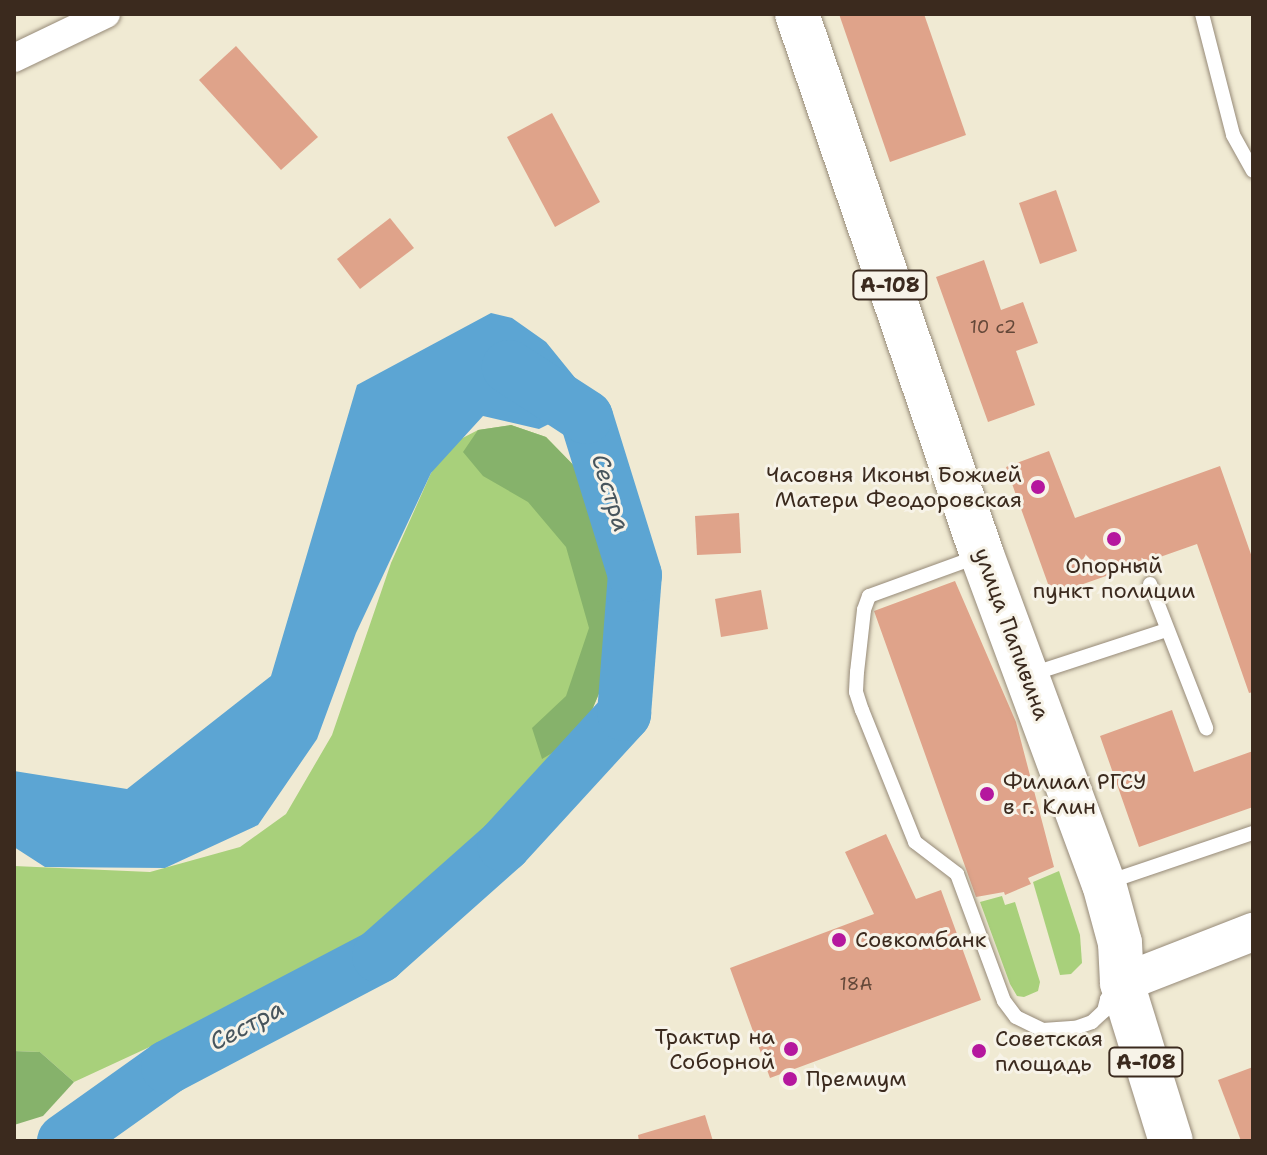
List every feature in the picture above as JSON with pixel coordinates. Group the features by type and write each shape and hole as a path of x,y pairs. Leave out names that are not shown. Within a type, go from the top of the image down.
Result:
{"highway":[{"name":"улица Папивина","path":"797,14 982,555 1104,884 1120,943 1122,983"},
{"name":"А-108","path":"1122,983 1171,1141"}],"street":[{"path":"14,58 106,14"},
{"path":"1122,983 1253,932"}],"lane":[{"path":"1202,14 1233,135 1253,171"},
{"path":"982,555 869,596 864,610 856,692 915,842 957,874 1004,1001 1016,1017 1043,1030 1075,1028 1092,1022 1104,1011 1107,999 1122,983"},
{"path":"1150,584 1206,728"},
{"path":"1029,675 1167,630"},
{"path":"1104,884 1253,833"}],"green space":[{"path":"511,425 546,437 584,476 606,556 613,621 603,684 581,736 555,773 450,876 357,951 74,1082 40,1052 14,1051 14,866 150,872 240,847 286,814 332,735 391,563 431,473 451,444 478,430"},
{"path":"511,425 546,437 584,476 606,556 613,621 603,684 581,736 542,759 532,728 566,696 589,628 566,547 528,502 483,476 463,452 478,430"},
{"path":"1059,871 1080,935 1082,963 1071,974 1060,975 1033,882"},
{"path":"1002,896 1005,905 1015,902 1040,982 1038,991 1024,997 1017,996 1010,984 980,902"},
{"path":"14,1051 40,1052 74,1082 43,1116 14,1125"}],"water":[{"path":"491,313 512,318 546,342 576,379 574,400 557,420 539,429 483,416 431,473 356,633 317,739 258,825 165,868 45,867 14,847 14,771 127,789 271,676 357,385"}],"building":[{"path":"839,14 924,14 966,135 890,162"},
{"path":"236,46 318,137 281,170 199,80"},
{"path":"552,113 600,202 555,227 507,137"},
{"path":"1056,190 1077,251 1040,264 1019,203"},
{"path":"390,218 414,248 360,289 337,259"},
{"path":"984,260 1001,310 1023,302 1038,343 1016,351 1035,405 988,422 936,277"},
{"path":"1049,451 1075,518 1220,466 1253,560 1253,692 1249,693 1197,544 1052,595 1006,467"},
{"path":"739,513 741,553 697,555 695,516"},
{"name":"Филиал РГСУ в г. Клин","path":"955,581 1016,722 1054,867 1028,878 1031,884 1005,895 1004,892 976,897 874,611"},
{"path":"761,590 768,629 721,637 715,599"},
{"path":"1172,710 1194,772 1253,751 1253,807 1139,847 1100,736"},
{"path":"886,834 916,899 941,890 981,1000 770,1078 730,968 874,914 845,852"},
{"path":"1253,1067 1253,1141 1241,1141 1218,1080"},
{"path":"705,1115 713,1141 639,1141 638,1135"}],"waterway":[{"name":"Сестра","path":"64,1141 168,1067 379,956 504,845 624,714 635,575 586,417 509,367"}],"place":[{"name":"Часовня Иконы Божией Матери Феодоровская","path":"1038,487"},
{"name":"Опорный пункт полиции","path":"1114,539"},
{"name":"Филиал РГСУ в г. Клин","path":"987,794"},
{"name":"Совкомбанк","path":"839,940"},
{"name":"Трактир на Соборной","path":"791,1049"},
{"name":"Советская площадь","path":"979,1051"},
{"name":"Премиум","path":"790,1079"}]}
